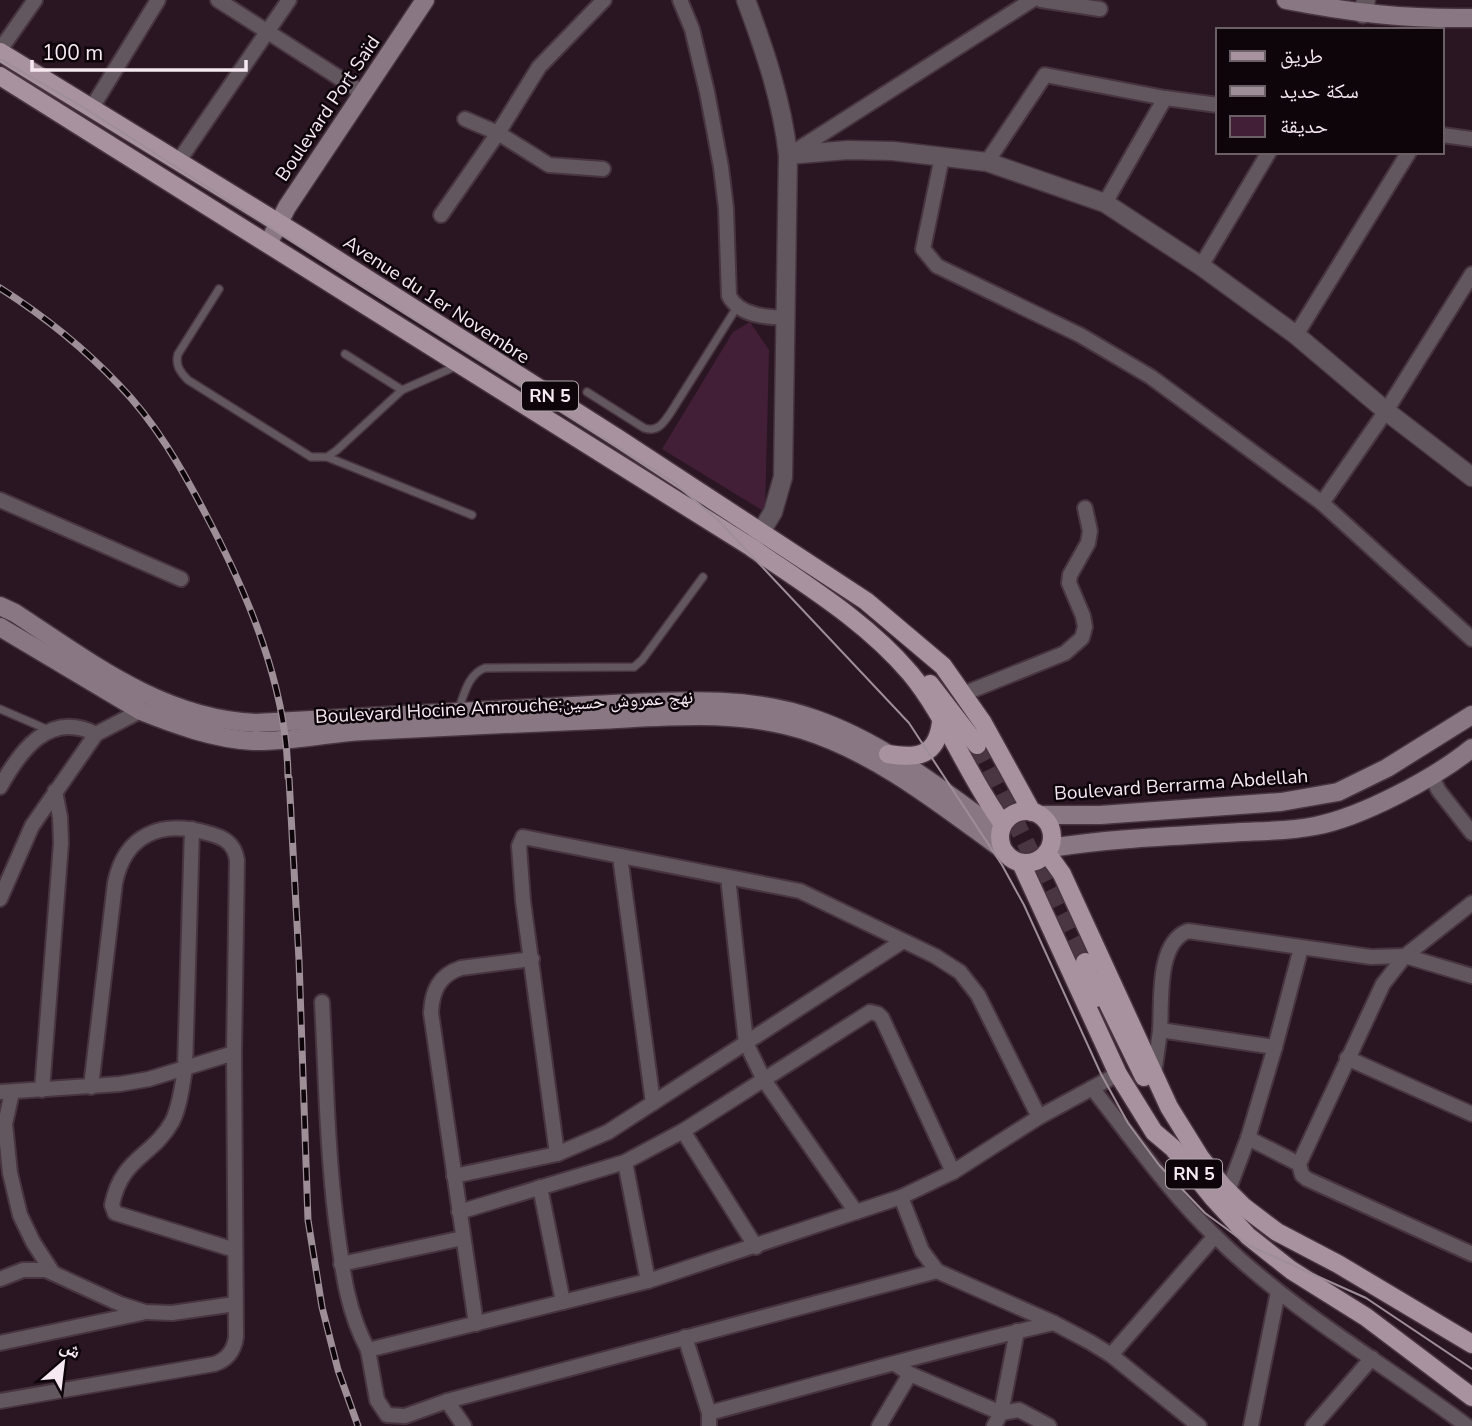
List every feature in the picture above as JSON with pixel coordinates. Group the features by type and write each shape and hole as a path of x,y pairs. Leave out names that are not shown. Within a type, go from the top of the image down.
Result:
{"main road":[{"name":"Boulevard Port Saïd","path":"269,242 425,0"},
{"path":"1286,0 1365,7 1435,18 1472,18"},
{"name":"Avenue du 1er Novembre","path":"0,51 90,109 279,223 757,540 832,601 909,673 941,722 985,799 1002,835"},
{"name":"Avenue du 1er Novembre","path":"1,78 269,242 459,365 866,601 943,666 983,723 1036,813"},
{"name":"RN 5","path":"832,601 900,648 977,745 933,670 897,626"},
{"name":"Boulevard Hocine Amrouche;نهج عمروش حسين","path":"0,606 142,694 170,706 219,720 256,723 704,701 743,703 799,714 888,754 1002,835"},
{"name":"Boulevard Hocine Amrouche;نهج عمروش حسين","path":"0,627 141,710 201,731 254,741 362,731 681,716 744,719 801,729 865,756 933,798 1002,835"},
{"name":"Boulevard Berrarma Abdellah","path":"1036,813 1100,815 1281,802 1338,792 1387,768 1472,715"},
{"path":"888,754 909,757 928,751 936,744 941,722"},
{"path":"1048,851 1052,833 1046,820 1036,813 1019,812 1007,818 1002,835 1007,856 1021,863 1035,862 1048,851 1141,837 1315,826 1350,815 1431,776 1472,748"},
{"name":"RN 5","path":"1048,851 1062,874 1169,1107 1180,1142"},
{"name":"RN 5","path":"1021,863 1118,1074 1150,1126 1180,1142 1200,1157 1228,1191 1262,1223 1469,1341"},
{"name":"RN 5","path":"1180,1142 1085,962 1095,996 1146,1106 1180,1142 1248,1236 1291,1270 1366,1317 1472,1397"}],"street":[{"path":"0,51 35,0"},
{"path":"90,109 158,0"},
{"path":"218,0 363,93"},
{"path":"178,162 289,0"},
{"path":"441,215 498,133 539,67 604,0"},
{"path":"680,0 692,29 707,92 726,208 729,296 737,307 768,317 786,318"},
{"path":"746,0 765,52 785,124 788,155 783,477 773,512 757,540"},
{"path":"788,155 1032,0"},
{"path":"1041,0 1100,9"},
{"path":"987,162 1045,75 1165,98 1216,105"},
{"path":"1104,203 1165,98"},
{"path":"465,119 498,133 549,165 603,170"},
{"path":"1444,135 1472,139"},
{"path":"788,155 848,150 893,151 987,162 1104,203 1201,266 1296,335 1386,411 1472,477"},
{"path":"1201,266 1268,154"},
{"path":"1296,335 1408,154"},
{"path":"942,157 923,249 937,266 1080,335 1151,377 1322,503 1472,639"},
{"path":"1322,503 1386,411 1472,274"},
{"path":"0,500 181,579"},
{"path":"963,694 1065,653 1082,638 1085,627 1083,616 1069,583 1070,575 1088,543 1090,531 1085,508"},
{"path":"0,899 32,826 96,734 141,710 154,706 170,706"},
{"path":"0,787 24,749 51,731 76,726 96,734"},
{"path":"1431,776 1439,791 1472,833"},
{"path":"42,1090 61,844 55,791"},
{"path":"0,1401 219,1362 229,1354 235,1343 236,852 232,845 220,836 192,828 165,828 141,838 131,847 117,870 90,1087"},
{"path":"192,828 185,1069 182,1092 172,1121 163,1134 122,1175 112,1205 115,1213 235,1250"},
{"path":"557,1153 533,959 523,901 519,846 522,838 800,891 952,965 978,995 1040,1117"},
{"path":"620,856 653,1103"},
{"path":"728,877 746,1043 764,1080 856,1212"},
{"path":"1472,903 1405,956 1383,984 1299,1164 1302,1175 1307,1179 1472,1254"},
{"path":"1154,1074 1164,966 1172,942 1179,934 1188,930 1371,957 1405,956 1472,976"},
{"path":"454,1176 557,1153 608,1132 904,941"},
{"path":"1228,1191 1248,1138 1301,948"},
{"path":"476,1324 431,1013 435,991 450,971 533,959"},
{"path":"323,1002 330,1171 341,1264 357,1329 368,1350 377,1400 387,1415 405,1416 447,1401 937,1271"},
{"path":"459,1212 625,1162 683,1131 870,1012 878,1014 892,1038 953,1172"},
{"path":"1160,1030 1275,1046"},
{"path":"53,1273 33,1242 20,1214 10,1173 5,1124 6,1092 90,1087 149,1079 234,1054"},
{"path":"1347,1058 1472,1114"},
{"path":"368,1350 648,1281 901,1197 953,1172 1040,1117 1118,1074"},
{"path":"1092,1088 1149,1164 1215,1236 1278,1292 1467,1426"},
{"path":"683,1131 755,1247"},
{"path":"1248,1138 1299,1164"},
{"path":"625,1162 648,1281"},
{"path":"540,1187 563,1303"},
{"path":"901,1197 922,1251 937,1271 1054,1323 1111,1355 1199,1426"},
{"path":"1111,1355 1215,1236"},
{"path":"341,1264 463,1238"},
{"path":"0,1279 30,1269 53,1273 120,1304 145,1312"},
{"path":"1251,1426 1278,1292"},
{"path":"0,1343 145,1312 172,1313 235,1304"},
{"path":"685,1337 709,1420 956,1345 1054,1323"},
{"path":"998,1420 1017,1331"},
{"path":"1313,1426 1372,1358"},
{"path":"895,1364 998,1420"},
{"path":"878,1426 910,1374"},
{"path":"447,1401 464,1426"},
{"path":"998,1420 1020,1409 1049,1426"}],"lane":[{"path":"219,289 178,354 176,361 182,374 303,454 327,457 472,514"},
{"path":"587,393 644,428 659,428 737,307"},
{"path":"345,354 402,390"},
{"path":"327,457 402,390 459,365"},
{"path":"457,712 470,680 476,671 485,668 634,667 703,577"},
{"path":"0,709 51,731"}],"green space":[{"path":"750,322 769,350 765,512 662,449 733,332"}],"tunnel":[{"path":"977,745 1085,962"}],"tram line":[{"path":"0,59 83,107 673,482 719,521 909,723 1002,865 1024,905 1101,1074 1128,1123 1159,1165 1205,1213 1250,1246 1366,1298 1472,1369"}],"railway":[{"path":"0,288 62,333 105,371 144,414 177,462 221,544 262,642 281,709 288,777"},
{"path":"289,778 299,960 308,1220 322,1307 338,1370 358,1426"}]}
